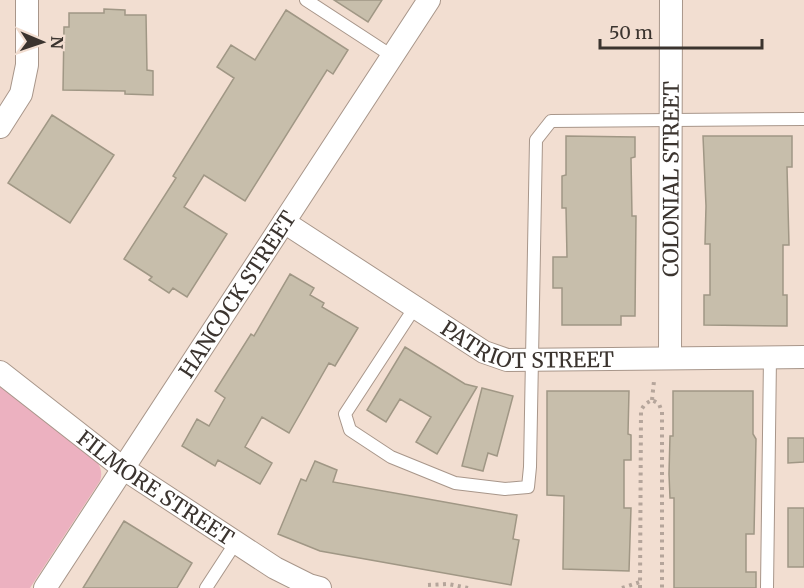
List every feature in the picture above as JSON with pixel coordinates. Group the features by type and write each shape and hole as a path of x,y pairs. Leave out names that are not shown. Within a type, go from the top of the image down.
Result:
{"street":[{"path":"0,127 21,94 27,65 27,0"},
{"name":"HANCOCK STREET","path":"45,588 429,0"},
{"name":"COLONIAL STREET","path":"670,357 671,0"},
{"name":"PATRIOT STREET","path":"284,222 484,352 507,360 804,357"},
{"name":"FILMORE STREET","path":"0,372 124,469 275,568 320,588"}],"lane":[{"path":"306,0 392,56"},
{"path":"414,307 345,414 350,430 390,457 455,483 505,489 528,487 536,140 551,121 804,119"},
{"path":"804,347 804,357"},
{"path":"767,588 770,357"},
{"path":"206,588 236,542"}],"path":[{"path":"652,400 654,381"},
{"path":"640,588 641,410 652,400"},
{"path":"652,400 659,404 662,411 663,588"},
{"path":"622,588 640,582"},
{"path":"428,585 448,584 468,588"}],"shaded area":[{"path":"0,384 95,458 101,472 100,481 30,588 0,588"}],"building":[{"path":"334,0 382,0 368,22"},
{"path":"104,9 125,10 125,15 146,15 147,70 153,71 153,95 125,94 125,91 63,90 64,27 69,27 69,13 104,13"},
{"path":"286,10 348,50 333,74 327,70 245,201 204,175 184,207 227,234 187,297 173,288 169,293 149,280 152,277 124,259 176,178 173,176 234,78 217,67 231,45 255,60"},
{"path":"52,115 114,155 70,223 8,183"},
{"path":"566,136 635,137 635,157 631,158 632,216 636,216 635,316 621,316 621,325 562,325 562,288 553,288 553,257 567,257 566,208 562,208 562,176 566,175"},
{"path":"703,136 792,136 792,167 787,167 789,245 783,245 783,295 787,295 787,326 704,325 704,295 710,295 710,244 705,244"},
{"path":"290,274 314,288 310,295 324,303 322,307 358,328 335,366 329,363 289,433 262,417 245,447 272,463 260,484 218,460 215,466 182,446 197,419 209,426 225,398 215,391 251,334 254,336"},
{"path":"405,347 465,384 477,387 437,454 416,442 431,417 400,399 386,422 367,410"},
{"path":"482,388 513,396 497,456 488,453 483,471 462,466"},
{"path":"547,391 629,391 628,434 631,435 631,460 624,460 624,508 631,508 629,571 563,569 564,496 547,495"},
{"path":"673,391 753,391 753,434 756,439 754,534 746,534 746,572 756,572 756,588 674,588 674,498 670,498 669,474 670,436 673,436"},
{"path":"788,438 804,438 804,462 788,463"},
{"path":"315,461 337,470 333,482 517,515 513,539 519,540 511,585 320,551 278,534 301,479 306,481"},
{"path":"788,508 804,508 804,567 788,567"},
{"path":"124,521 192,563 177,588 83,588"}]}
